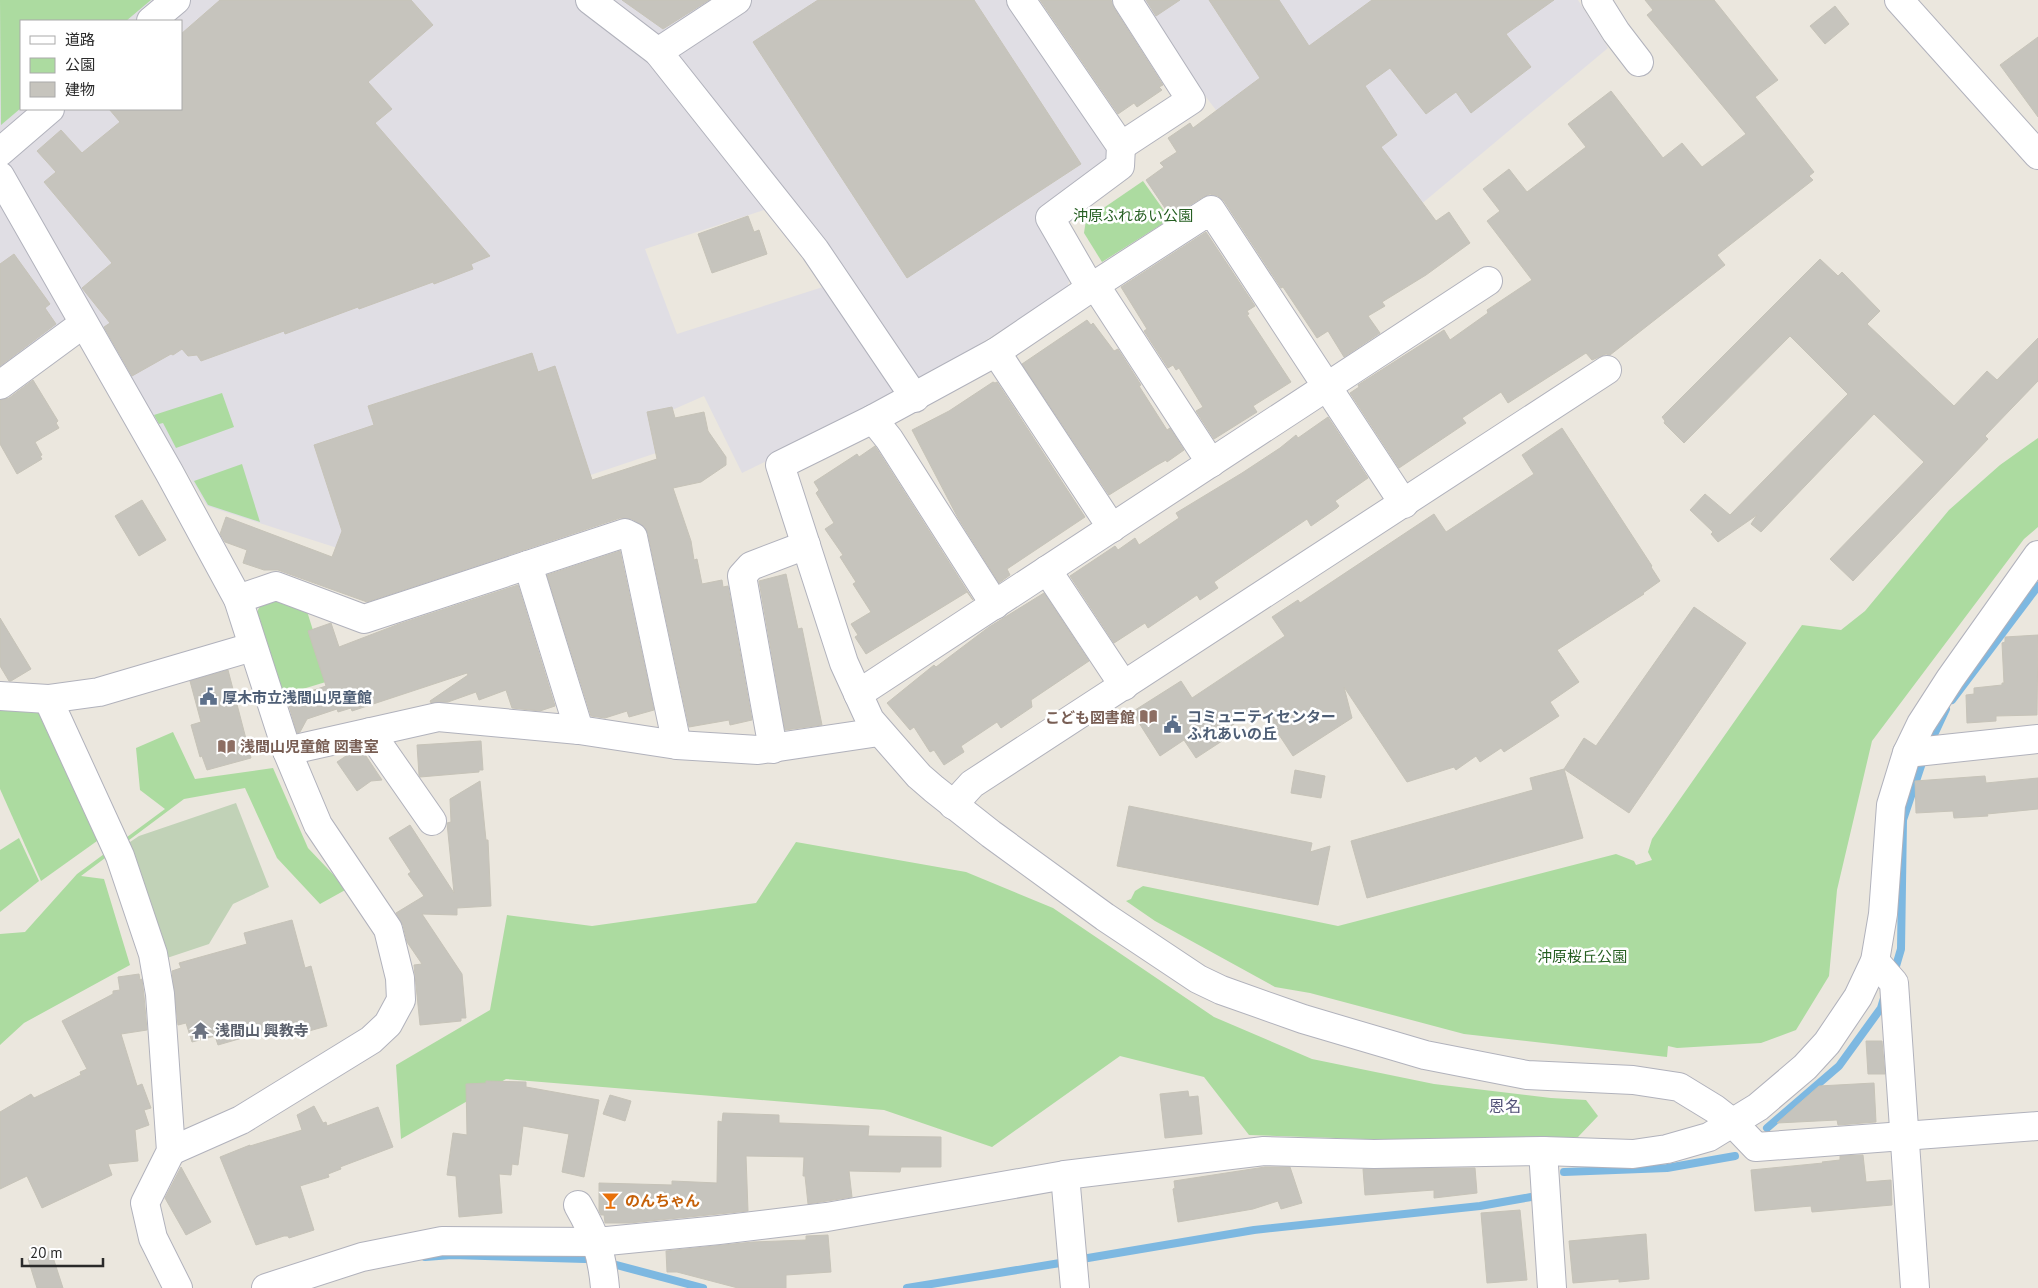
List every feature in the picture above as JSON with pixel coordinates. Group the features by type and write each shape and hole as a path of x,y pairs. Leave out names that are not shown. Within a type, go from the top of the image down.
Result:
{"street":[{"path":"152,20 176,0"},
{"path":"590,0 658,52 815,250 914,398"},
{"path":"658,52 737,0"},
{"path":"1021,0 1122,146 1120,166 1050,218 1087,282 1095,285 1211,463"},
{"path":"1122,146 1191,100 1127,0"},
{"path":"1596,0 1616,32 1639,62"},
{"path":"1899,0 2038,155"},
{"path":"0,152 49,110"},
{"path":"0,176 169,472 238,599 287,751 318,825 388,929 400,978 401,1000 388,1024 371,1040 240,1120 171,1151"},
{"path":"1404,504 1211,210 996,352 874,419 780,465 844,663 870,720 879,732 919,776 953,805 1105,917 1198,979 1221,990 1303,1019 1425,1055 1527,1075 1633,1080 1674,1086 1715,1109 1733,1123 1756,1147 2038,1126"},
{"path":"858,694 1488,281"},
{"path":"0,385 83,324"},
{"path":"996,352 1112,528"},
{"path":"953,805 972,784 1607,370"},
{"path":"874,419 994,605"},
{"path":"238,599 276,586 364,619 625,533 633,537 676,745"},
{"path":"773,748 742,576 751,566 806,545"},
{"path":"266,1288 362,1257 442,1240 597,1242 719,1230 827,1217 1065,1176 1264,1151 1374,1154 1543,1151 1633,1154 1667,1149 1709,1137 1769,1098 1818,1055 1842,1024 1858,997 1875,962 1882,914 1891,805 1907,753 1922,724 1950,679 2038,555"},
{"path":"528,565 579,730"},
{"path":"1047,570 1124,686"},
{"path":"0,696 48,700 99,692 252,647"},
{"path":"48,700 120,856 153,954 160,994 170,1109 171,1151 144,1203 153,1238 178,1288"},
{"path":"287,751 438,717 579,730 676,745 758,750 879,732"},
{"path":"370,732 432,821"},
{"path":"1907,753 2038,739"},
{"path":"1875,962 1894,983 1915,1288"},
{"path":"1543,1151 1552,1288"},
{"path":"1065,1176 1075,1288"},
{"path":"578,1205 597,1242 603,1266 604,1288"}],"shaded area":[{"path":"0,0 1011,0 1113,151 1109,164 1036,215 1071,275 1067,288 889,402 742,473 704,396 656,417 668,449 356,554 207,506 90,313 0,374","holes":["764,210 826,286 677,334 645,249"]},
{"path":"1141,0 1578,0 1608,48 1340,272 1206,97"}],"green space":[{"path":"0,0 151,0 127,20 20,20 20,109 1,125"},
{"name":"沖原ふれあい公園","path":"1143,181 1170,219 1102,262 1084,233 1086,220"},
{"path":"222,393 234,427 176,448 163,423 159,424 154,415"},
{"name":"沖原桜丘公園","path":"2038,438 2038,527 2024,539 1872,741 1837,890 1829,976 1796,1030 1761,1043 1677,1048 1668,1046 1667,1057 1464,1034 1310,993 1275,987 1155,921 1126,901 1131,899 1135,891 1143,886 1338,926 1616,854 1634,861 1636,865 1652,860 1648,852 1652,839 1802,625 1841,630 1865,611 1949,510 2000,465"},
{"path":"242,464 260,522 208,505 194,481"},
{"path":"277,595 305,605 329,681 283,695 257,612 263,600"},
{"path":"47,704 104,836 41,881 0,789 0,706"},
{"path":"173,732 195,779 273,768 308,848 347,889 320,904 277,858 245,788 184,799 81,876 104,879 130,965 24,1023 0,1045 0,934 25,932 77,874 165,809 140,790 136,748"},
{"path":"236,803 269,887 233,904 209,944 167,958 127,844 139,836"},
{"path":"19,838 39,881 0,912 0,850"},
{"path":"796,842 966,872 1053,908 1214,1017 1312,1059 1434,1084 1551,1098 1586,1100 1598,1116 1578,1137 1483,1143 1249,1135 1204,1077 1120,1056 992,1147 884,1110 506,1079 401,1139 396,1065 490,1010 507,915 592,926 756,903"}],"building":[{"path":"220,0 411,0 433,25 368,82 392,109 375,123 490,256 471,264 473,269 434,284 433,282 359,309 358,307 285,334 284,331 201,361 197,355 188,356 182,349 132,376 104,327 110,323 82,288 112,263 44,182 56,172 37,151 61,130 82,153 120,122 110,110 182,110 182,33"},
{"path":"622,0 709,0 663,29"},
{"path":"818,0 974,0 1081,164 907,278 753,42"},
{"path":"1040,0 1111,0 1114,8 1163,85 1159,87 1162,90 1137,107 1134,103 1118,114"},
{"path":"1146,0 1180,0 1156,16"},
{"path":"1209,0 1279,0 1309,46 1372,0 1554,0 1506,34 1531,67 1471,113 1456,92 1426,114 1390,68 1365,86 1397,135 1381,147 1436,221 1449,212 1470,243 1426,275 1382,302 1385,306 1368,316 1380,333 1344,357 1328,331 1317,338 1283,287 1281,288 1224,201 1218,196 1210,194 1171,217 1146,180 1164,167 1160,163 1177,152 1168,138 1190,123 1193,128 1260,78"},
{"path":"1645,0 1714,0 1778,80 1755,97 1814,172 1809,176 1813,180 1717,255 1725,265 1610,355 1606,354 1592,360 1586,353 1508,403 1501,392 1462,418 1466,423 1399,468 1350,393 1359,387 1358,385 1444,330 1450,340 1488,313 1487,310 1532,280 1487,221 1500,211 1483,189 1509,169 1527,192 1586,147 1568,124 1611,91 1663,158 1682,143 1702,167 1746,134 1647,15 1653,10"},
{"path":"1835,6 1849,24 1825,44 1810,26"},
{"path":"2038,37 2038,117 2000,65"},
{"path":"748,216 754,232 759,230 767,254 712,273 698,234"},
{"path":"1206,232 1255,306 1247,311 1249,314 1247,315 1291,382 1253,406 1257,412 1214,439 1196,411 1203,407 1179,368 1176,370 1173,365 1168,368 1144,331 1147,329 1121,287"},
{"path":"14,254 50,304 45,308 56,324 0,366 0,264"},
{"path":"1820,259 1838,276 1842,272 1880,311 1867,324 1954,406 1987,371 1997,380 2038,338 2038,381 1985,436 1988,439 1853,581 1830,559 1924,462 1874,414 1761,532 1751,524 1757,515 1718,542 1711,534 1713,532 1690,510 1705,494 1730,515 1848,394 1790,336 1684,443 1664,423 1665,421 1662,417"},
{"path":"1087,320 1091,325 1093,323 1114,351 1118,349 1167,430 1170,428 1184,450 1167,462 1166,460 1157,465 1109,495 1022,364"},
{"path":"532,353 538,372 555,366 592,480 657,459 647,412 672,407 675,418 704,412 708,431 726,457 726,465 701,482 673,488 691,541 694,560 697,559 702,584 722,580 723,587 728,586 752,720 730,725 729,720 689,727 648,534 645,527 632,519 620,518 367,602 278,570 264,570 243,563 247,550 225,542 220,534 226,517 332,557 342,531 314,445 374,425 368,406"},
{"path":"33,380 58,421 56,423 59,428 35,442 42,455 40,456 42,459 17,474 0,444 0,400 9,398"},
{"path":"993,382 997,382 1085,517 1007,569 1010,575 999,583 958,518 912,430 949,411"},
{"path":"1328,417 1368,478 1335,501 1339,506 1311,526 1307,519 1214,582 1218,588 1200,600 1197,595 1148,628 1145,623 1114,643 1070,576 1115,546 1118,550 1135,538 1139,545 1179,518 1176,513 1242,473 1296,435 1298,438"},
{"path":"1562,428 1660,581 1644,594 1557,650 1579,682 1550,702 1559,716 1504,752 1501,748 1480,762 1476,756 1456,770 1454,767 1407,782 1344,687 1352,718 1293,756 1260,706 1218,735 1222,741 1196,758 1184,740 1160,756 1132,712 1181,681 1192,698 1285,636 1272,617 1298,600 1300,603 1434,514 1446,532 1534,474 1522,455"},
{"path":"875,446 973,600 967,592 866,654 855,637 858,635 851,624 871,612 853,584 856,582 840,557 843,555 825,529 834,523 816,493 819,490 814,482 857,454 859,457"},
{"path":"142,500 166,540 139,556 115,516"},
{"path":"620,551 654,710 629,717 627,711 605,718 591,716 547,575"},
{"path":"786,574 798,629 802,628 822,725 785,730 759,581"},
{"path":"518,585 555,706 540,711 512,708 506,690 479,700 476,692 448,702 431,703 430,701 468,675 467,673 352,711 351,708 338,712 337,709 307,719 300,732 297,733 287,699 326,686 308,631 331,623 339,647 399,624"},
{"path":"1044,593 1089,661 1031,700 1032,707 1001,728 997,722 961,746 964,752 944,765 934,750 930,752 914,727 910,730 887,703 934,665 936,667 989,627"},
{"path":"1694,607 1746,643 1629,813 1564,769 1584,738 1596,746"},
{"path":"0,618 31,669 11,681 9,681 0,666"},
{"path":"2038,635 2037,715 1996,716 1996,721 1967,723 1966,695 1974,694 1974,688 2002,685 2004,683 2002,643 2005,642 2005,637"},
{"name":"厚木市立浅間山児童館","path":"228,670 251,758 207,770 202,756 200,757 191,725 201,722 190,681"},
{"path":"481,741 483,770 479,770 479,772 420,777 417,745"},
{"path":"362,750 382,780 371,781 357,791 337,762 352,752"},
{"path":"1564,769 1583,838 1367,898 1351,841 1533,790 1530,778"},
{"path":"1295,770 1325,776 1321,798 1291,793"},
{"path":"1985,776 1986,783 2038,778 2038,809 1987,814 1988,816 1954,818 1953,811 1916,813 1915,781"},
{"path":"480,781 486,840 488,840 491,906 457,908 457,915 422,914 462,974 466,1018 461,1018 461,1021 420,1025 414,965 422,964 407,942 403,925 396,913 424,896 408,874 411,872 389,838 410,825 454,893 447,823 451,822 450,799"},
{"path":"1129,806 1312,843 1310,852 1330,846 1318,905 1117,866"},
{"name":"浅間山 興教寺","path":"292,920 305,968 311,966 327,1026 280,1039 277,1028 218,1045 215,1036 192,1042 186,1023 178,1025 172,971 181,968 179,963 247,944 244,933"},
{"path":"139,974 140,980 142,979 147,1030 121,1034 137,1086 142,1084 151,1108 144,1110 149,1125 135,1130 138,1161 108,1164 112,1175 42,1208 27,1176 0,1189 0,1112 31,1094 34,1098 81,1075 80,1072 87,1069 62,1021 113,994 113,991 120,990 118,977"},
{"path":"1866,1041 1882,1041 1885,1074 1868,1074"},
{"path":"486,1081 526,1082 526,1087 599,1100 584,1177 562,1172 569,1134 523,1126 518,1165 512,1164 511,1175 499,1174 502,1213 459,1217 456,1176 447,1175 453,1133 467,1135 466,1084 486,1083"},
{"path":"1874,1083 1876,1122 1838,1125 1837,1120 1777,1123 1819,1086"},
{"path":"1188,1091 1189,1097 1198,1096 1202,1134 1165,1138 1160,1094"},
{"path":"610,1095 631,1101 625,1121 603,1114"},
{"path":"314,1106 323,1123 326,1122 327,1126 378,1107 393,1147 340,1167 341,1169 328,1174 329,1177 300,1186 314,1230 289,1238 284,1236 256,1245 220,1157 250,1145 302,1130 297,1115"},
{"path":"723,1113 779,1115 779,1123 869,1126 868,1136 941,1137 941,1167 901,1167 900,1172 849,1171 852,1197 808,1204 805,1176 803,1176 804,1157 746,1156 748,1211 629,1223 605,1223 604,1215 601,1215 599,1211 599,1183 672,1185 672,1181 717,1183 718,1121 722,1122"},
{"path":"1863,1155 1866,1182 1891,1180 1892,1205 1812,1212 1811,1206 1755,1211 1751,1170 1823,1163 1840,1160 1840,1156"},
{"path":"181,1167 211,1222 186,1235 165,1198"},
{"path":"1265,1167 1290,1167 1302,1203 1281,1209 1278,1201 1253,1209 1178,1222 1173,1189 1175,1188 1174,1181"},
{"path":"1475,1168 1477,1193 1434,1198 1434,1190 1365,1195 1363,1169"},
{"path":"1520,1210 1527,1280 1487,1283 1481,1213"},
{"path":"1646,1234 1649,1279 1619,1282 1619,1279 1573,1283 1569,1241"},
{"path":"828,1235 831,1272 786,1275 786,1288 738,1288 677,1272 667,1272 666,1251 753,1242 806,1240 806,1236"},
{"path":"51,1251 63,1288 37,1288 28,1259"}],"waterway":[{"path":"1952,700 2038,586"},
{"path":"1931,741 1946,709"},
{"path":"1896,966 1901,949 1903,820 1924,757"},
{"path":"1767,1128 1839,1066 1881,1008 1885,995"},
{"path":"1564,1172 1667,1168 1735,1156"},
{"path":"1082,1259 1254,1230 1480,1206 1531,1197"},
{"path":"425,1257 452,1255 585,1259"},
{"path":"609,1263 703,1288"},
{"path":"907,1288 1060,1263"}],"place":[{"name":"厚木市立浅間山児童館","path":"208,697"},
{"name":"こども図書館","path":"1149,717"},
{"name":"コミュニティセンター ふれあいの丘","path":"1173,725"},
{"name":"浅間山児童館 図書室","path":"226,746"},
{"name":"浅間山 興教寺","path":"201,1030"},
{"name":"のんちゃん","path":"611,1200"}],"district":[{"name":"恩名","path":"1505,1106"}]}
